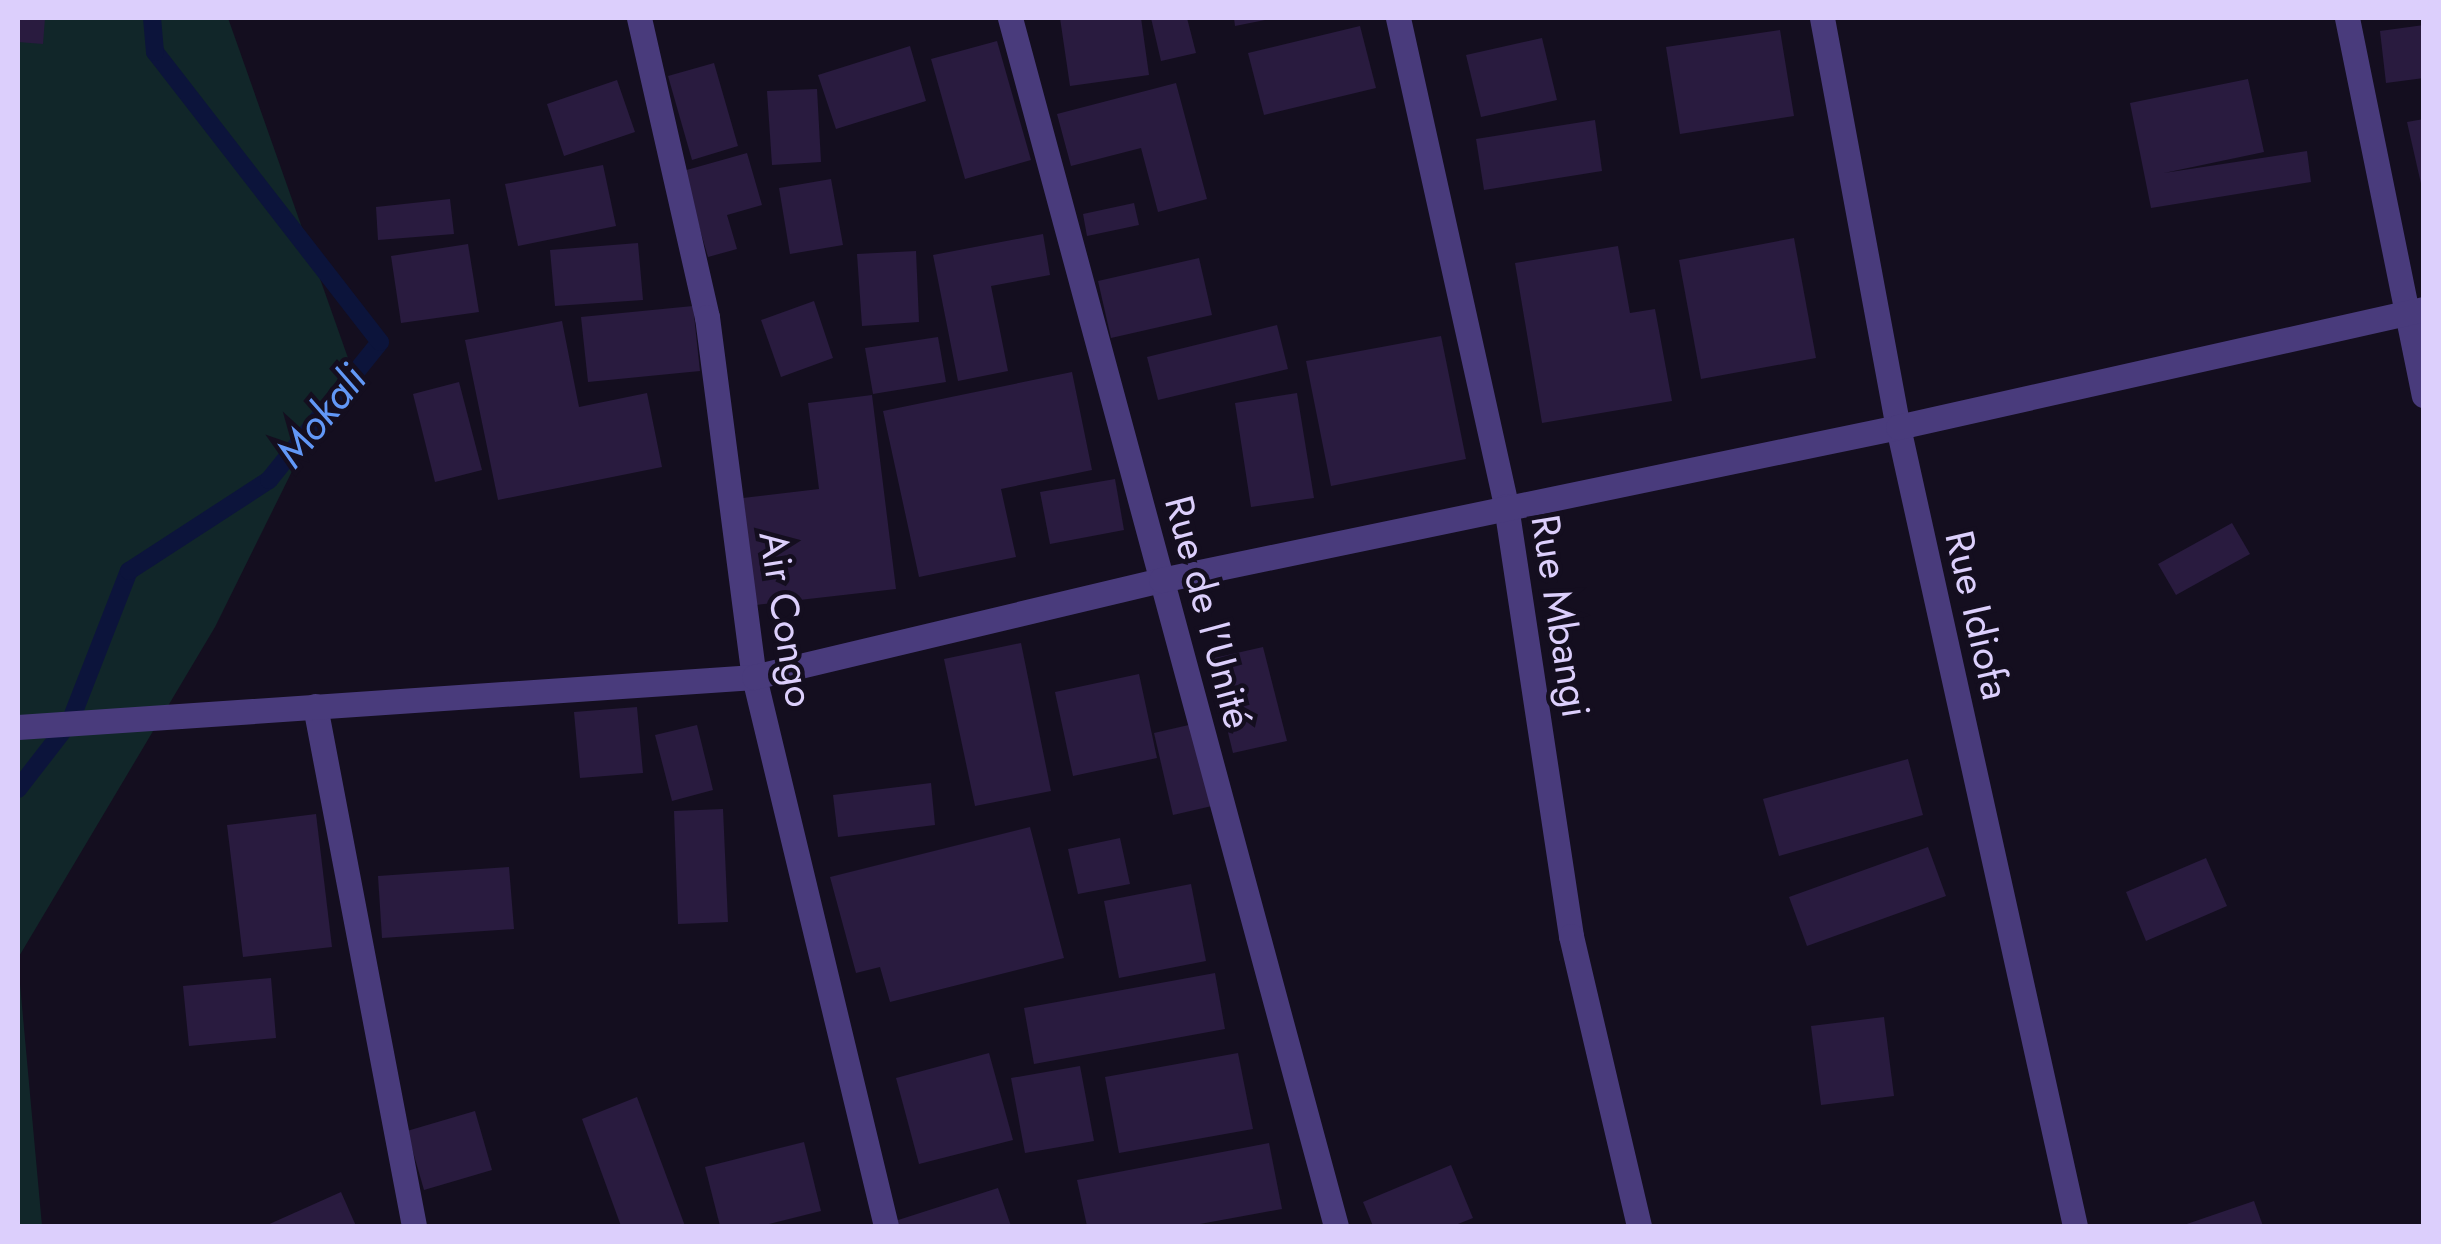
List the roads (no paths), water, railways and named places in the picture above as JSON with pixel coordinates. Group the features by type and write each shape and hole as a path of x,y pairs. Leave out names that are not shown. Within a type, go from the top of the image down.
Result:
{"street":[{"name":"Air Congo","path":"640,18 707,317 754,676 886,1226"},
{"name":"Rue de l'Unité","path":"1010,18 1336,1226"},
{"name":"Rue Mbangi","path":"1398,18 1506,506 1571,936 1639,1226"},
{"name":"Rue Idiofa","path":"1822,18 1898,427 2076,1226"},
{"path":"2346,18 2415,310 2424,395"},
{"path":"18,727 754,676 1161,580 1898,427 2415,310"},
{"path":"315,706 414,1226"}],"waterway":[{"name":"Mokali","path":"18,789 70,722 129,571 269,480 380,342 155,52 152,18"}]}
